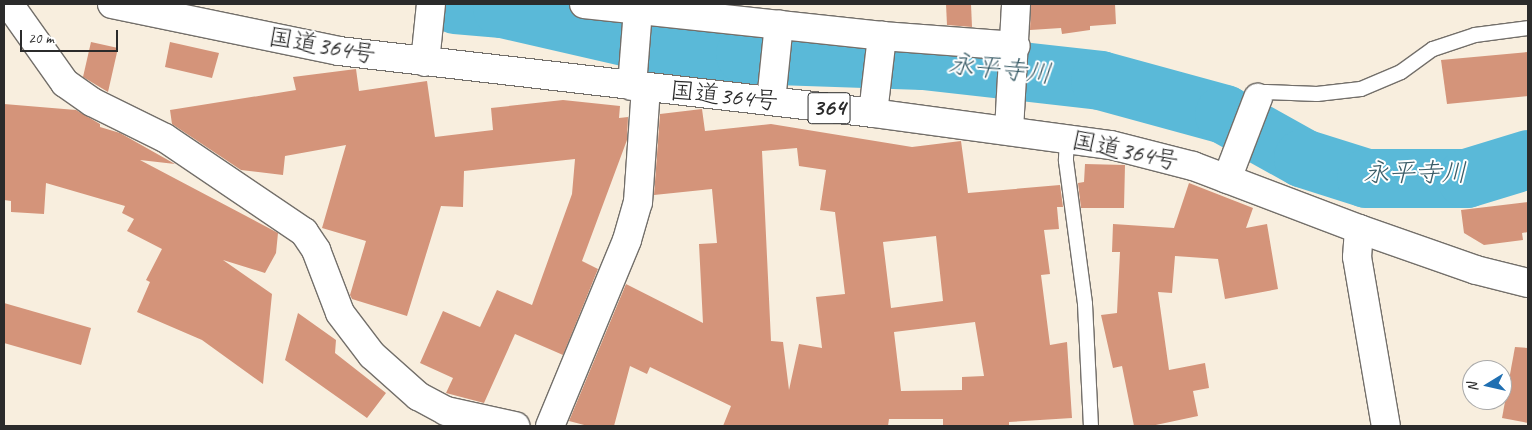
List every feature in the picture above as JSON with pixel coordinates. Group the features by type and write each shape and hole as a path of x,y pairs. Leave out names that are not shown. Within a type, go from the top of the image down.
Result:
{"main road":[{"path":"9,4 65,83 92,102 165,138 304,232 316,250 340,313 372,355 418,396 446,411 515,426"},
{"name":"国道364号","path":"112,4 340,51 426,54 637,81 772,93 1010,122 1067,139 1111,145 1175,161 1230,171 1358,229 1476,270 1528,283"},
{"path":"426,54 431,4"},
{"path":"584,4 882,40 1016,51"},
{"path":"1010,122 1016,51 1016,4"},
{"path":"550,426 627,240 638,202 638,12"},
{"path":"772,93 779,28"},
{"path":"874,105 882,40"},
{"path":"1230,171 1258,98"},
{"path":"1358,229 1358,257 1386,426"}],"lane":[{"path":"1258,98 1266,92 1317,94 1362,89 1401,72 1433,49 1475,35 1528,28"},
{"path":"1067,139 1066,161 1085,304 1092,426"}],"building":[{"path":"946,4 971,4 972,27 947,25"},
{"path":"1031,4 1115,4 1116,24 1090,26 1090,30 1062,34 1061,28 1030,30"},
{"path":"91,42 118,48 108,92 83,77"},
{"path":"170,42 219,53 212,78 165,67"},
{"path":"1528,52 1528,96 1447,104 1441,60"},
{"path":"356,69 359,91 427,81 435,137 493,130 491,108 563,100 620,106 619,118 628,117 627,140 582,261 598,269 563,355 515,334 484,403 446,393 453,378 420,363 443,311 480,327 497,290 532,305 572,194 575,159 464,171 463,207 441,206 407,316 352,299 350,295 366,241 322,228 346,145 285,156 283,175 241,170 172,124 170,110 296,90 293,77"},
{"path":"4,104 76,110 100,124 100,127 120,133 175,164 140,160 278,233 276,253 265,273 223,260 272,294 263,384 202,340 137,312 150,282 146,280 162,249 127,231 134,219 122,213 125,206 46,183 44,214 11,212 11,201 4,200"},
{"path":"702,109 705,131 771,124 912,147 961,141 968,193 1060,185 1063,207 1057,207 1059,229 1044,230 1050,274 1041,275 1050,345 1067,342 1072,418 1009,422 1009,426 943,426 943,419 889,419 888,426 723,426 731,406 650,367 647,374 630,366 614,426 588,426 569,421 626,284 703,323 699,244 717,243 712,189 654,195 660,114","holes":["797,148 799,166 826,170 820,210 835,212 845,294 816,297 822,348 799,344 789,390 783,342 771,341 762,151","936,236 943,301 891,308 883,242","975,322 984,376 962,377 962,390 901,391 894,332"]},
{"path":"1085,164 1125,165 1124,208 1081,208 1078,183 1084,182"},
{"path":"1189,183 1253,208 1246,228 1267,224 1278,289 1225,299 1218,259 1175,256 1172,293 1158,292 1169,370 1205,363 1209,388 1193,391 1198,416 1151,426 1134,426 1122,366 1113,368 1101,315 1117,313 1120,252 1112,252 1113,224 1174,228"},
{"path":"1528,202 1528,232 1522,233 1523,240 1484,245 1464,233 1461,210"},
{"path":"4,303 91,328 81,365 4,343"},
{"path":"298,313 336,340 335,353 386,393 367,418 285,360"},
{"path":"1515,347 1528,348 1528,423 1502,418 1503,410 1512,410 1512,363"}],"waterway":[{"name":"永平寺川","path":"455,4 502,8 659,44 745,54 923,60 1100,80 1224,114 1303,158 1366,178 1466,178 1528,159"}]}
